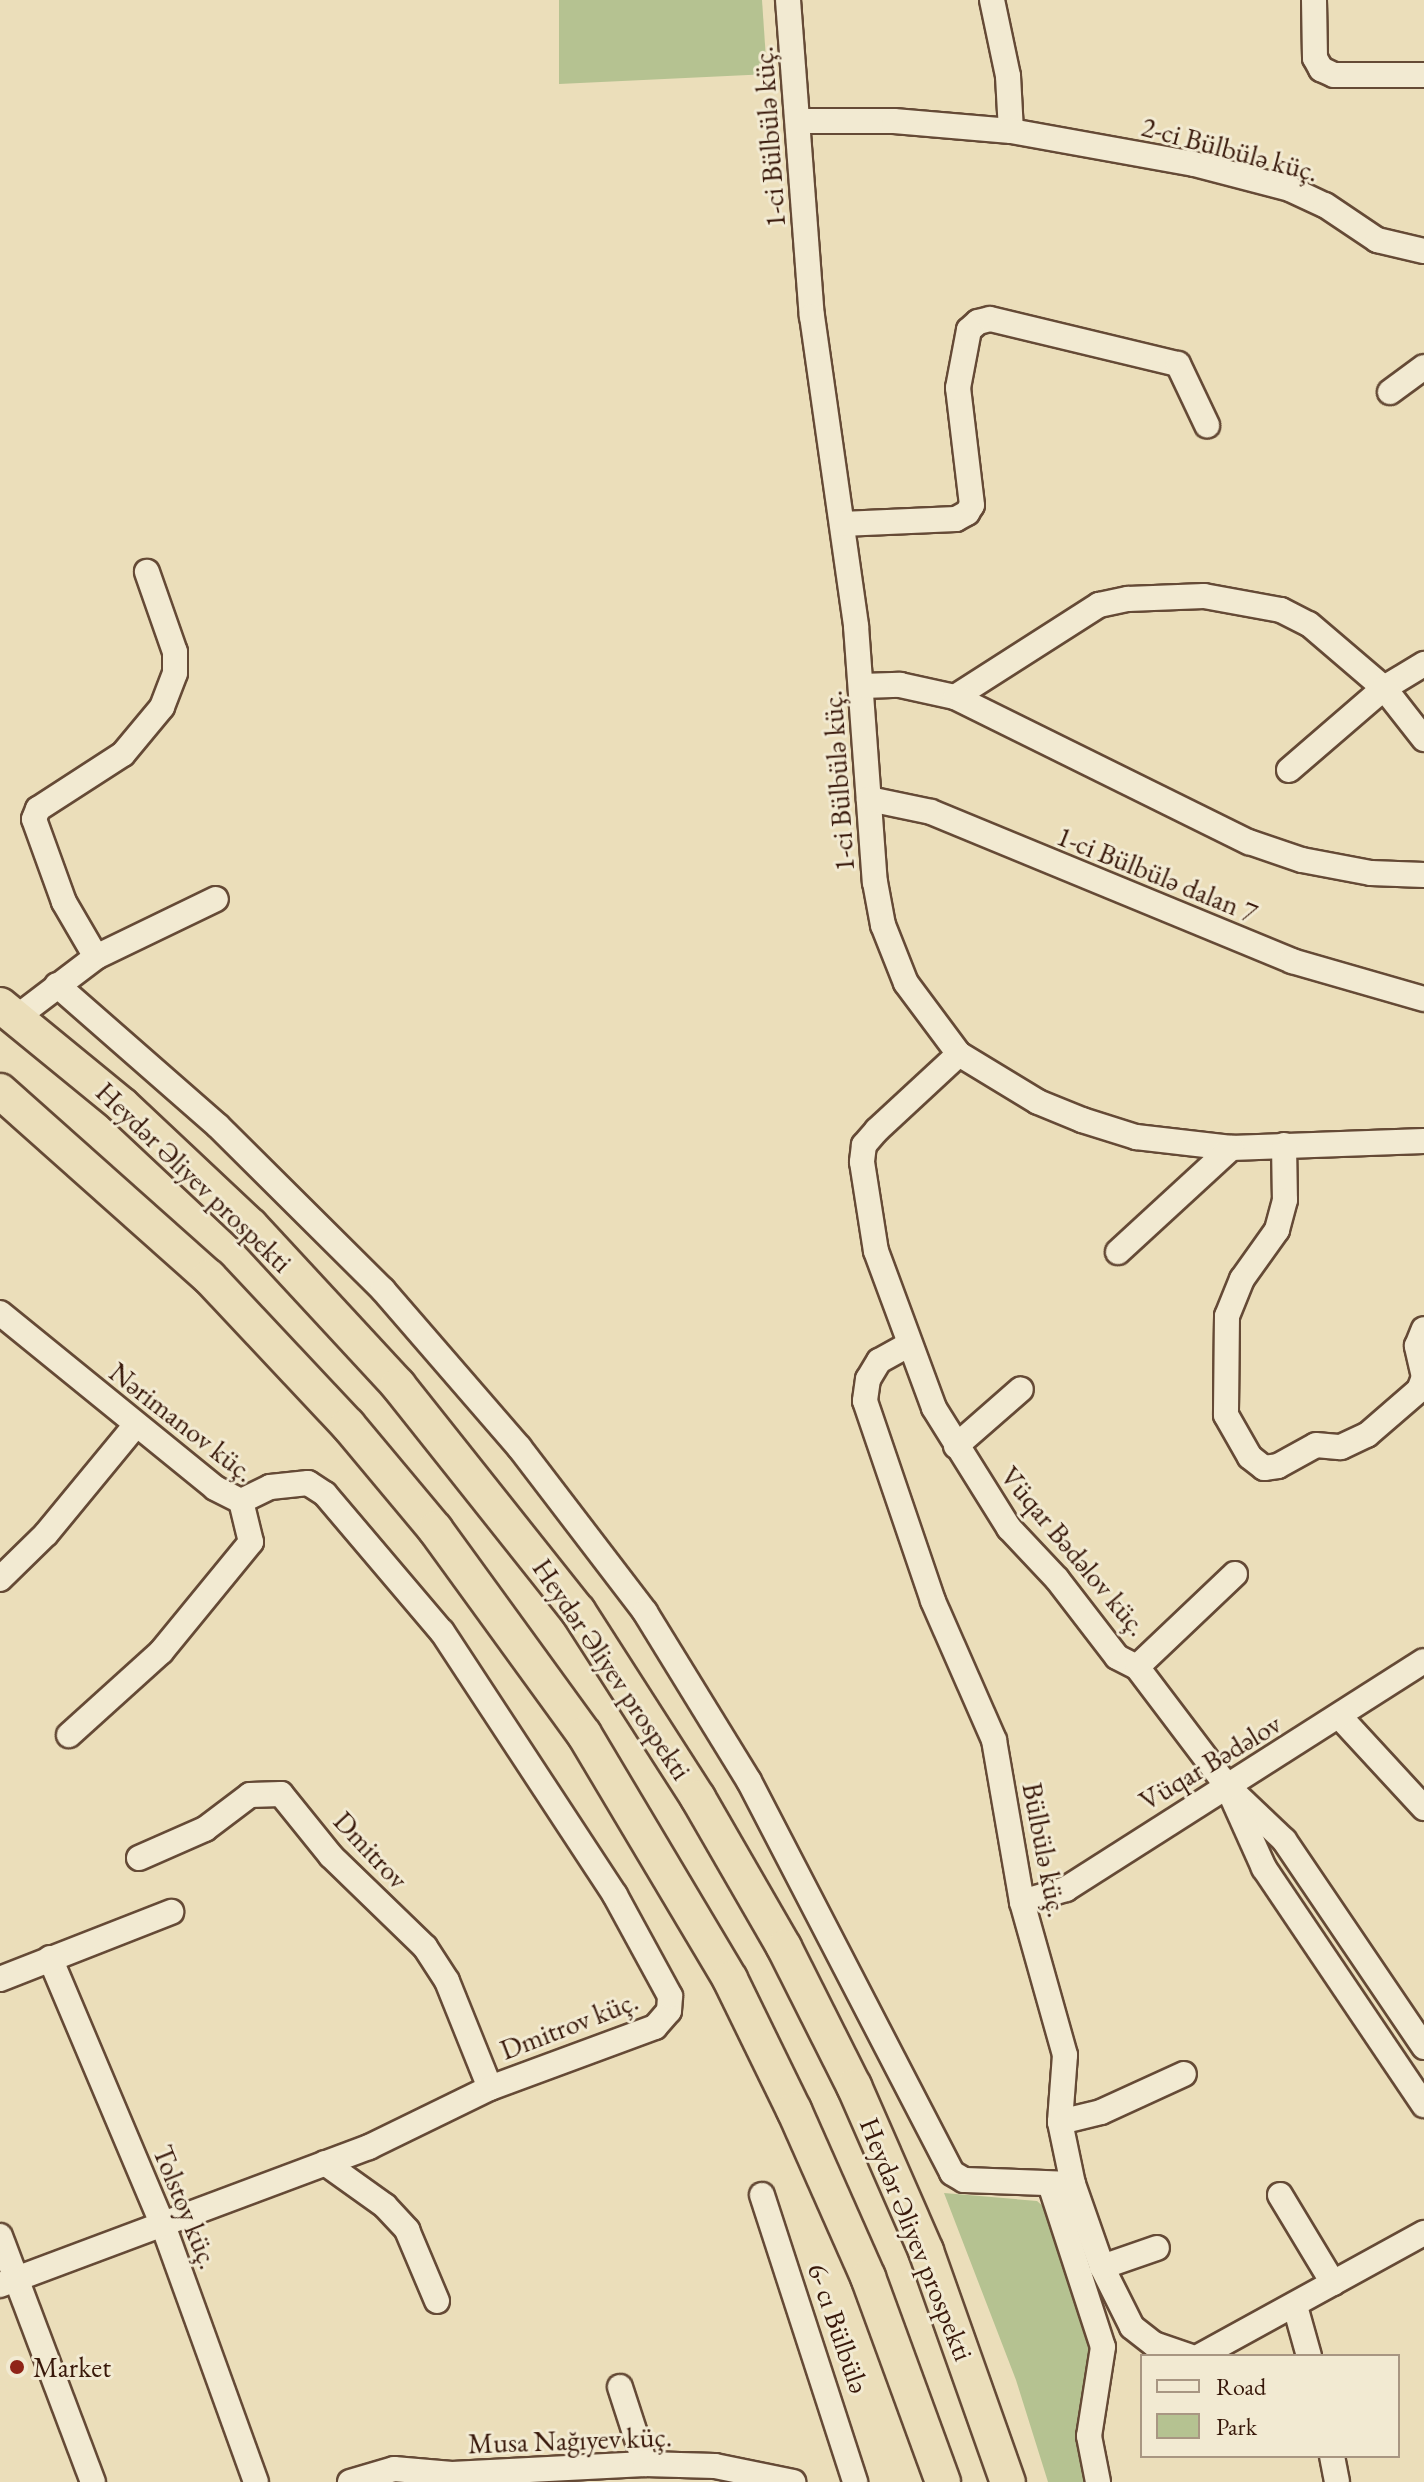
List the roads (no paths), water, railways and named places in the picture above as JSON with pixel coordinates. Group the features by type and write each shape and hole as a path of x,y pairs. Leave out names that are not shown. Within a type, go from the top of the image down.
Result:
{"highway":[{"name":"Heydər Əliyev prospekti","path":"8,1011 122,1105 251,1226 398,1385 587,1625 698,1798 784,1947 854,2086 926,2251 1008,2482"},
{"path":"0,1091 209,1277 348,1425 435,1529 584,1734 730,1979 794,2110 868,2277 943,2482"}],"street":[{"name":"1-ci Bülbülə küç.","path":"788,0 812,316 862,686 869,799 883,925 906,983 959,1054 1038,1102 1082,1120 1173,1144 1231,1148 1424,1141"},
{"path":"992,0 1008,76 1011,131"},
{"path":"1314,0 1315,58 1321,69 1334,75 1424,75"},
{"name":"2-ci Bülbülə küç.","path":"799,121 894,121 1011,131 1194,164 1290,189 1325,205 1377,240 1424,251"},
{"path":"842,524 956,519 967,513 972,505 958,388 969,330 978,322 990,319 1178,364 1207,425"},
{"path":"1390,392 1424,367"},
{"path":"96,957 64,902 34,819 38,809 123,754 162,707 175,673 175,652 147,572"},
{"path":"955,697 1099,605 1128,599 1204,596 1249,601 1309,624 1384,688 1424,739"},
{"path":"1289,770 1384,688 1424,664"},
{"path":"862,686 900,685 955,697 1249,842 1315,863 1424,875"},
{"name":"1-ci Bülbülə dalan 7","path":"869,799 931,812 1292,961 1424,999"},
{"path":"8,1011 57,985 96,957 216,899"},
{"path":"57,985 218,1126 383,1290 519,1447 645,1612 749,1781 952,2173 964,2180 1061,2184 1103,2347 1089,2436 1098,2482"},
{"name":"Vüqar Bədəlov küç.","path":"959,1054 864,1145 862,1162 876,1251 908,1345 956,1446 1009,1528 1057,1579 1117,1657 1137,1667 1227,1786 1284,1840 1424,2047"},
{"path":"1284,1145 1285,1200 1277,1230 1242,1279 1227,1316 1226,1415 1250,1457 1264,1468 1278,1466 1316,1445 1341,1447 1367,1435 1419,1390 1424,1377 1417,1346 1424,1329"},
{"path":"1118,1252 1231,1148"},
{"name":"Nərimanov küç.","path":"0,1313 215,1488 241,1501 251,1542 247,1552 161,1652 69,1735"},
{"name":"Bülbülə küç.","path":"908,1345 879,1361 868,1379 865,1401 933,1601 994,1740 1022,1902 1065,2055 1060,2122 1061,2184 1132,2327 1154,2344 1183,2354"},
{"path":"956,1446 1021,1389"},
{"path":"0,1579 46,1534 136,1425"},
{"name":"Dmitrov küç.","path":"8,2281 325,2163 490,2088 655,2027 669,2011 670,1996 615,1895 442,1632 325,1494 308,1483 292,1483 241,1501"},
{"path":"1137,1667 1235,1574"},
{"name":"Vüqar Bədəlov","path":"1022,1902 1066,1889 1424,1661"},
{"path":"1340,1717 1424,1808"},
{"path":"1227,1786 1264,1868 1424,2105"},
{"name":"Dmitrov","path":"139,1858 205,1829 250,1795 281,1794 331,1856 425,1947 447,1981 490,2088"},
{"path":"0,1979 171,1912"},
{"name":"Tolstoy küç.","path":"50,1958 163,2225 256,2482"},
{"path":"1060,2122 1101,2112 1184,2074"},
{"path":"325,2163 385,2206 407,2230 437,2301"},
{"name":"6- cı Bülbülə","path":"762,2195 855,2482"},
{"path":"1280,2195 1333,2283"},
{"path":"1204,2354 1424,2233"},
{"path":"0,2236 8,2281 93,2482"},
{"path":"1102,2267 1157,2248"},
{"path":"1295,2306 1308,2354"},
{"path":"620,2387 645,2464"},
{"path":"1332,2458 1337,2482"},
{"name":"Musa Nağıyev küç.","path":"350,2482 394,2469 433,2477 645,2464 715,2466 793,2482"}],"place":[{"name":"Market","path":"17,2367"}]}
